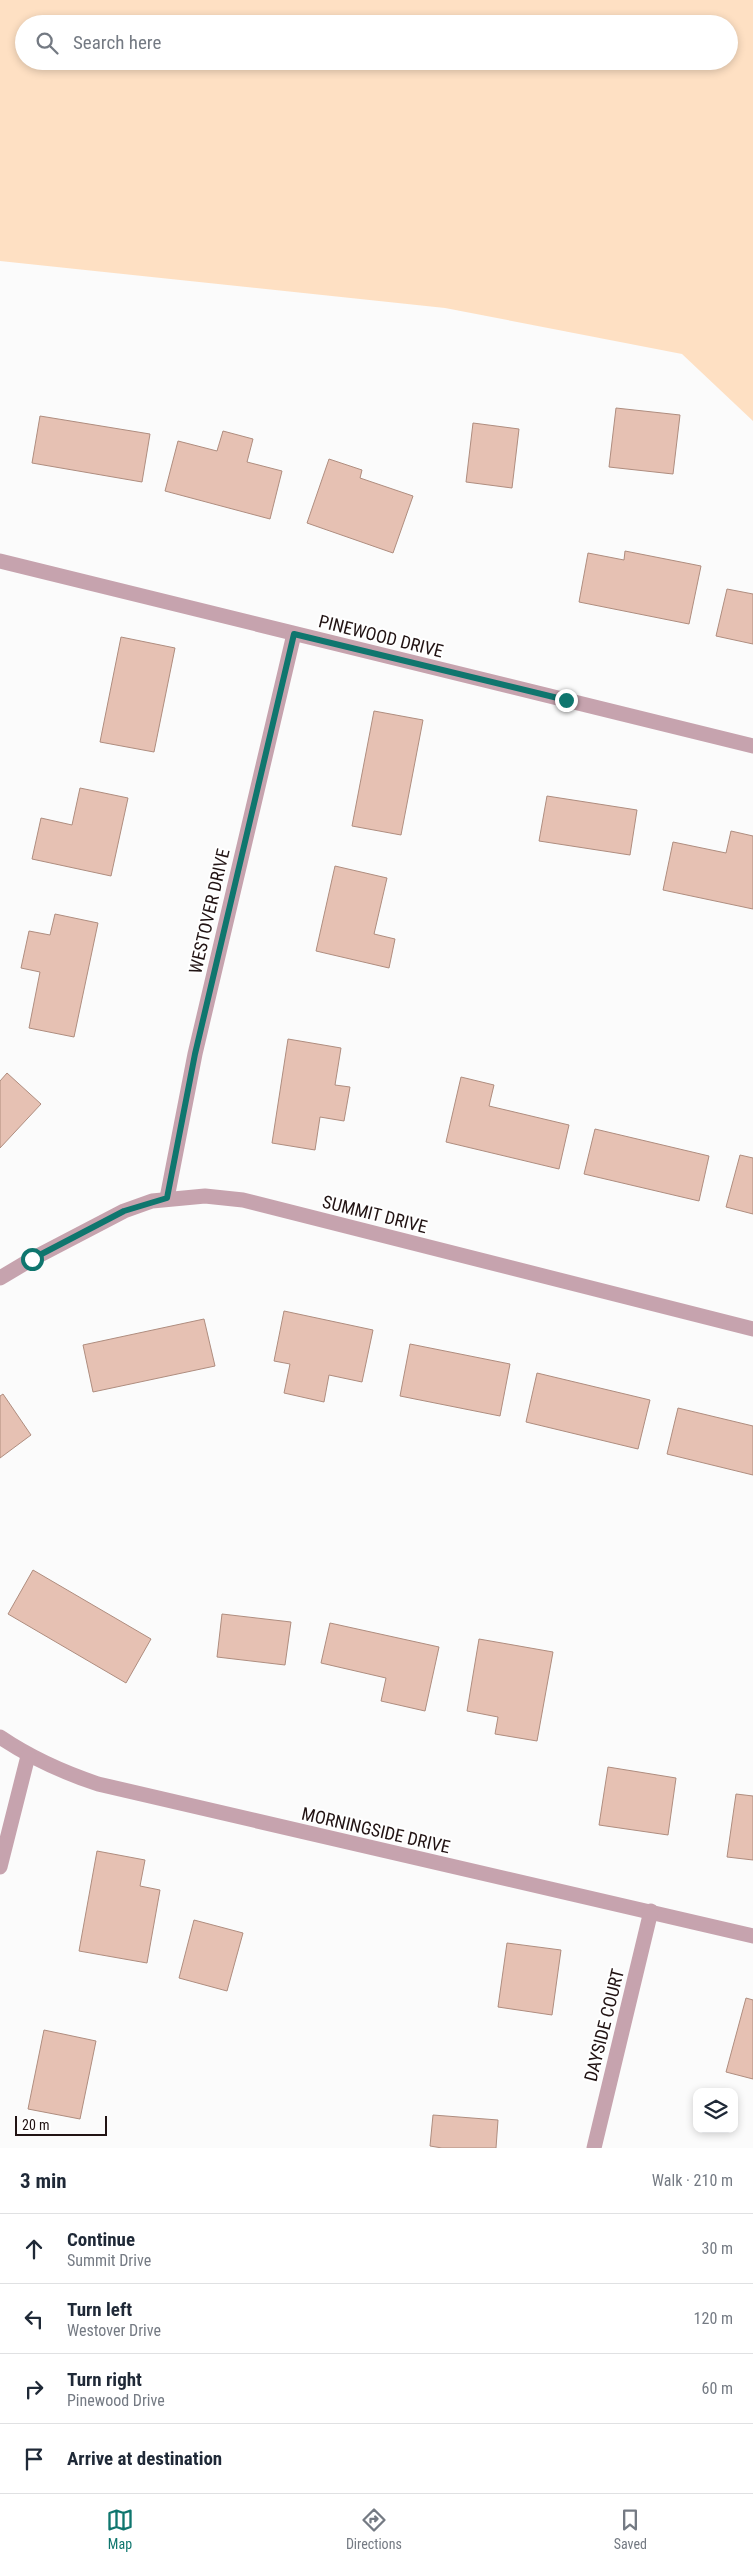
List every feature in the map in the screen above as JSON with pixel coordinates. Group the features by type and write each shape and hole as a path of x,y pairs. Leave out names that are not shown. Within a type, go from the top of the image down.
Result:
{"street":[{"name":"PINEWOOD DRIVE","path":"0,561 753,746"},
{"name":"WESTOVER DRIVE","path":"167,1198 195,1054 294,634"},
{"name":"SUMMIT DRIVE","path":"0,1278 32,1259 124,1211 167,1198 205,1196 243,1200 753,1328"},
{"name":"MORNINGSIDE DRIVE","path":"0,1737 28,1756 62,1772 107,1786 259,1823 652,1911 753,1936"},
{"path":"0,1867 28,1756"},
{"name":"DAYSIDE COURT","path":"594,2148 652,1911"}],"shaded area":[{"path":"0,0 753,0 753,421 682,354 445,308 0,261"}],"building":[{"path":"616,408 680,415 673,474 609,467"},
{"path":"40,416 150,434 142,482 32,463"},
{"path":"473,423 519,429 512,488 466,482"},
{"path":"223,431 253,439 247,462 282,471 270,519 165,491 178,441 217,451"},
{"path":"329,459 362,470 360,478 413,496 393,553 307,523"},
{"path":"625,551 701,566 689,624 579,602 588,553 624,560"},
{"path":"727,589 753,594 753,644 716,636"},
{"path":"121,637 175,648 154,752 100,742"},
{"path":"374,711 423,720 401,835 352,826"},
{"path":"80,788 128,798 111,876 32,859 41,818 72,825"},
{"path":"547,796 637,810 630,855 539,841"},
{"path":"731,831 753,836 753,909 663,890 673,842 726,853"},
{"path":"335,866 387,878 374,934 395,939 389,968 316,951"},
{"path":"55,914 98,923 74,1037 29,1028 40,972 21,968 29,931 50,935"},
{"path":"288,1039 341,1048 335,1085 350,1087 344,1121 320,1117 315,1150 272,1143"},
{"path":"7,1073 41,1104 0,1148 0,1081"},
{"path":"461,1077 494,1085 489,1106 569,1125 559,1169 446,1142"},
{"path":"595,1129 709,1156 699,1201 584,1174"},
{"path":"740,1155 753,1158 753,1214 726,1207"},
{"path":"284,1311 373,1330 362,1382 329,1375 324,1402 284,1393 290,1364 274,1361"},
{"path":"204,1319 215,1366 93,1392 83,1345"},
{"path":"410,1344 510,1364 500,1416 400,1396"},
{"path":"537,1373 650,1400 638,1449 526,1422"},
{"path":"3,1394 31,1435 0,1458 0,1396"},
{"path":"678,1408 753,1426 753,1475 667,1454"},
{"path":"33,1570 151,1639 126,1683 8,1614"},
{"path":"222,1614 291,1622 285,1665 217,1657"},
{"path":"330,1623 439,1647 425,1711 381,1701 386,1678 321,1663"},
{"path":"479,1639 553,1652 537,1741 495,1734 498,1717 467,1711"},
{"path":"608,1767 676,1778 668,1835 599,1825"},
{"path":"736,1794 753,1796 753,1860 727,1857"},
{"path":"97,1851 145,1860 140,1886 160,1890 147,1963 79,1951"},
{"path":"194,1920 243,1933 227,1991 179,1978"},
{"path":"507,1943 561,1950 552,2015 498,2007"},
{"path":"746,1998 753,2000 753,2079 726,2072"},
{"path":"44,2030 96,2041 80,2119 28,2109"},
{"path":"433,2115 498,2120 496,2148 442,2148 430,2146"}],"route":[{"path":"32,1259 124,1211 167,1198 195,1054 294,634 566,700"}]}
